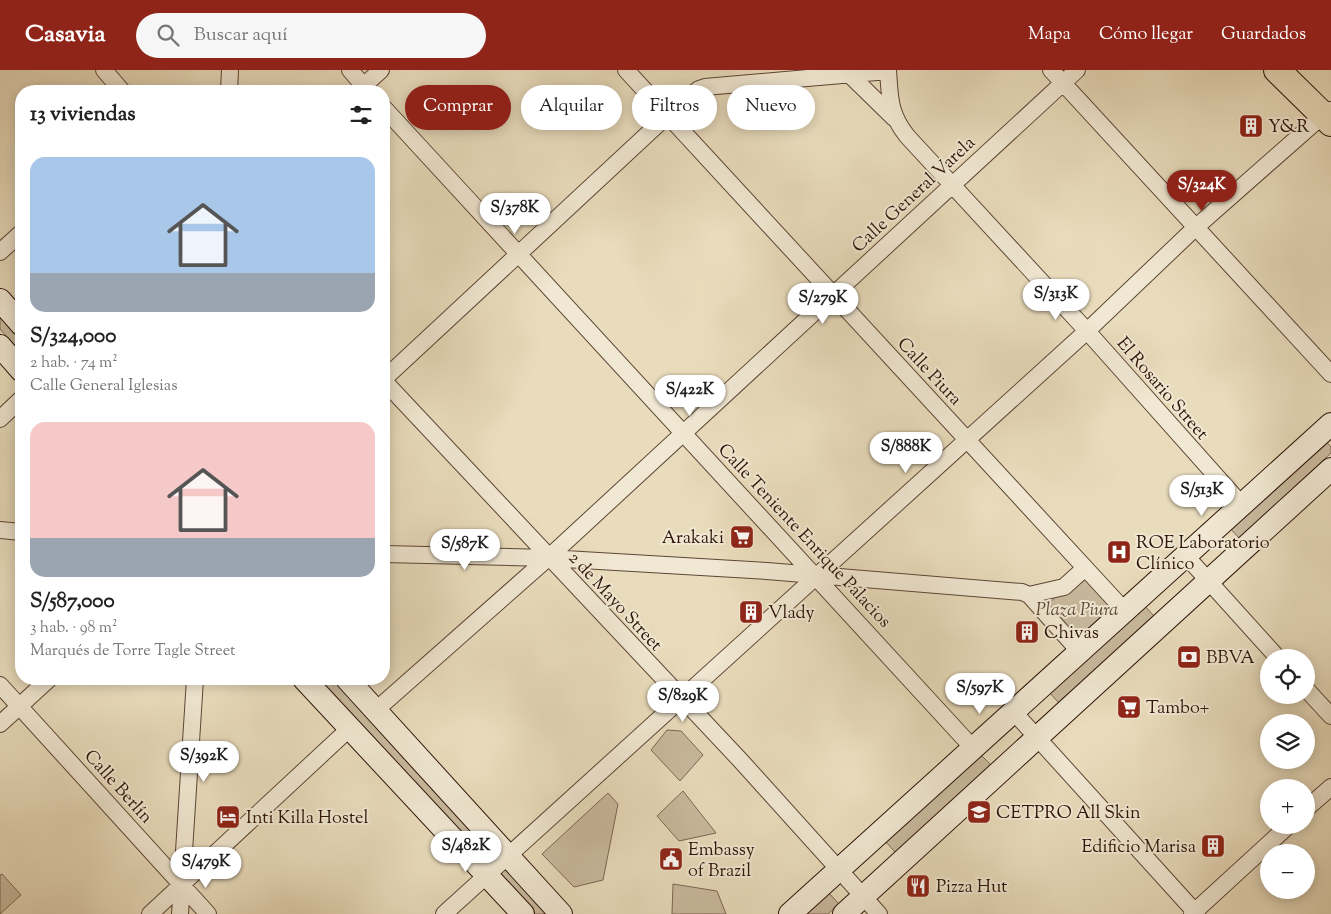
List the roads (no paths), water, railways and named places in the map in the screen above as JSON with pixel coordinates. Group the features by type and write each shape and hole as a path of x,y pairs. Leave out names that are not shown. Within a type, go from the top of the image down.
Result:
{"main road":[{"path":"1278,70 1329,115"},
{"path":"0,300 15,317"},
{"path":"0,346 15,363"},
{"path":"790,914 972,747 1331,424"},
{"path":"844,914 1331,469"},
{"path":"310,685 523,914"},
{"path":"352,685 561,914"}],"street":[{"path":"104,70 117,85"},
{"path":"229,85 230,70"},
{"path":"350,70 360,85"},
{"path":"368,85 381,70"},
{"name":"Calle Piura","path":"626,70 640,85"},
{"path":"1051,70 1331,374"},
{"name":"Calle General Varela","path":"376,710 548,558 1077,70"},
{"path":"717,86 888,71 891,108 894,118"},
{"name":"El Rosario Street","path":"850,75 894,118 907,136 1087,331 1242,506"},
{"name":"Calle Teniente Enrique Palacios","path":"390,115 972,747"},
{"path":"444,914 1087,331 1195,228 1329,115"},
{"path":"390,374 652,130"},
{"name":"Calle Piura","path":"682,130 1124,610"},
{"path":"0,252 15,238"},
{"name":"2 de Mayo Street","path":"390,387 530,539 741,761 880,914"},
{"path":"0,419 15,405"},
{"path":"0,530 15,531"},
{"path":"522,557 531,550 530,539"},
{"path":"390,554 548,558 768,572 1022,592 1029,595 1079,651"},
{"path":"1186,556 1270,649"},
{"path":"1029,595 1064,588 1085,568"},
{"path":"768,572 783,588 786,603"},
{"path":"833,595 836,583 847,578"},
{"name":"Calle Berlín","path":"0,685 208,914"},
{"path":"0,724 42,685"},
{"path":"180,914 195,685"},
{"path":"1315,699 1331,716"},
{"path":"1013,711 1195,913 1279,834"},
{"path":"150,914 350,728"},
{"path":"1315,801 1331,787"}],"place":[{"name":"Y&R","path":"1251,126"},
{"name":"Arakaki","path":"742,537"},
{"name":"ROE Laboratorio Clínico","path":"1119,552"},
{"name":"Vlady","path":"751,612"},
{"name":"Chivas","path":"1027,632"},
{"name":"BBVA","path":"1189,657"},
{"name":"Tambo+","path":"1129,707"},
{"name":"CETPRO All Skin","path":"979,812"},
{"name":"Inti Killa Hostel","path":"228,817"},
{"name":"Edificio Marisa","path":"1213,846"},
{"name":"Embassy of Brazil","path":"671,859"},
{"name":"Pizza Hut","path":"918,886"}],"park label":[{"name":"Plaza Piura","path":"1077,609"}]}
